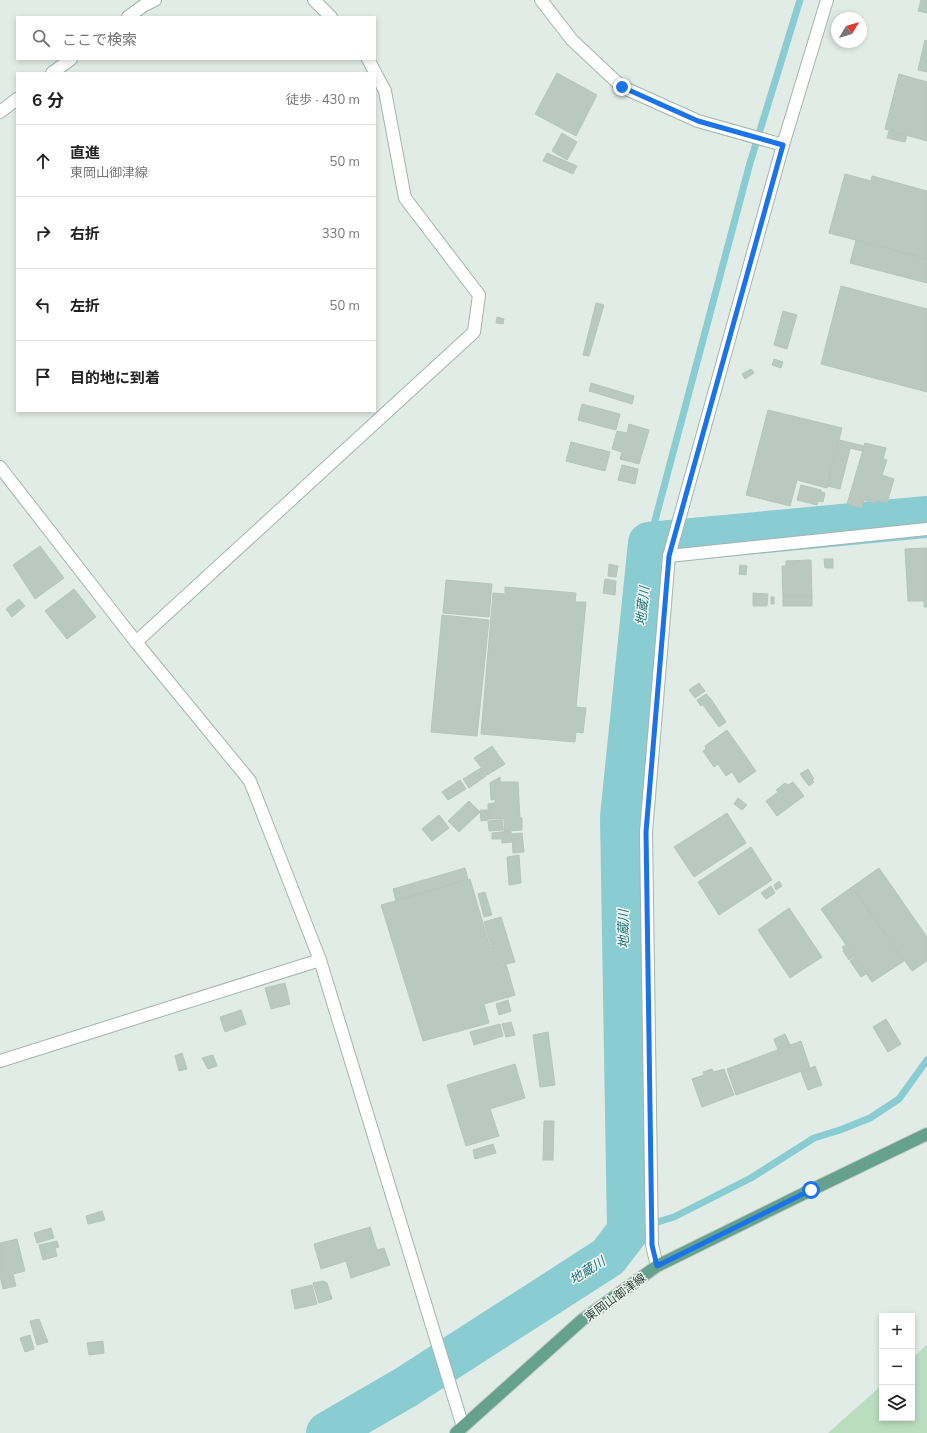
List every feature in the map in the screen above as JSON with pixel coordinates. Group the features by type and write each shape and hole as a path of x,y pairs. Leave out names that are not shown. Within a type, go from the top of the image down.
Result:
{"main road":[{"name":"東岡山御津線","path":"459,1430 582,1320 657,1266 927,1134"}],"street":[{"path":"129,16 154,0"},
{"path":"314,0 330,16"},
{"path":"541,0 572,40 622,87 698,121 783,145"},
{"path":"657,1266 652,1237 646,832 669,556 783,145 827,0"},
{"path":"53,72 70,60"},
{"path":"369,60 375,72"},
{"path":"136,642 474,332 479,295 405,198 385,91 376,74"},
{"path":"0,112 16,100"},
{"path":"0,467 136,642 250,781 320,960 459,1430"},
{"path":"669,556 927,529"},
{"path":"0,1061 320,960"}],"green space":[{"path":"927,1345 927,1433 828,1433 879,1388 879,1421 915,1421 915,1355"}],"building":[{"path":"921,0 927,0 927,13 918,11"},
{"path":"925,40 927,41 927,72 918,70"},
{"path":"557,73 597,95 576,136 535,114"},
{"path":"899,74 927,82 927,141 885,129"},
{"path":"889,131 907,136 905,142 887,138"},
{"path":"562,133 577,142 567,160 552,151"},
{"path":"547,153 577,166 573,174 543,161"},
{"path":"845,174 871,181 872,176 927,191 927,259 829,233"},
{"path":"856,240 927,259 927,283 850,263"},
{"path":"841,286 927,309 927,392 821,364"},
{"path":"596,303 604,305 589,356 583,355"},
{"path":"783,311 797,315 787,349 774,345"},
{"path":"497,317 504,319 503,324 496,323"},
{"path":"774,359 783,362 781,368 772,365"},
{"path":"751,369 754,373 745,379 742,374"},
{"path":"591,383 634,396 632,404 589,391"},
{"path":"582,404 620,414 616,430 578,420"},
{"path":"768,410 842,428 827,488 797,480 790,506 746,495"},
{"path":"629,424 649,430 639,464 620,459 622,452 612,449 617,431 627,433"},
{"path":"839,440 864,446 862,451 837,445"},
{"path":"571,442 610,452 605,471 566,461"},
{"path":"865,443 886,448 883,459 887,460 882,475 894,479 887,503 876,500 876,503 864,500 862,508 847,504"},
{"path":"837,446 850,449 840,489 827,486"},
{"path":"622,465 638,469 635,484 618,480"},
{"path":"801,485 821,490 821,492 825,493 823,502 818,501 817,505 797,500"},
{"path":"40,546 64,578 35,599 13,565"},
{"path":"927,548 927,607 924,607 924,601 908,601 905,549"},
{"path":"824,559 833,559 833,568 825,568"},
{"path":"811,560 812,597 783,597 782,566 786,566 786,561"},
{"path":"609,564 618,566 616,577 608,576"},
{"path":"740,565 747,566 746,575 739,574"},
{"path":"605,579 616,581 615,595 603,593"},
{"path":"446,580 492,584 489,617 443,613"},
{"path":"505,587 576,593 575,602 586,602 576,707 586,708 583,733 576,732 575,742 481,734 493,593 505,594"},
{"path":"74,589 96,617 67,639 45,611"},
{"path":"753,593 768,594 767,606 753,606"},
{"path":"771,597 774,597 774,604 771,604"},
{"path":"783,597 812,597 812,606 783,606"},
{"path":"19,599 25,606 12,617 6,609"},
{"path":"442,615 489,620 477,736 431,732"},
{"path":"699,683 705,691 695,698 689,690"},
{"path":"706,694 711,699 701,706 697,700"},
{"path":"711,699 726,722 719,727 703,705"},
{"path":"727,730 756,771 739,783 732,772 726,776 718,764 714,767 703,751 706,749 705,746"},
{"path":"492,746 505,764 487,775 474,758"},
{"path":"481,768 486,776 469,788 463,779"},
{"path":"808,769 814,779 812,780 814,782 809,786 800,774"},
{"path":"500,777 500,782 518,782 522,830 504,831 504,819 488,819 488,804 495,803 495,799 491,800 490,783"},
{"path":"460,780 466,789 448,800 442,792"},
{"path":"793,782 804,796 777,816 766,801 778,792 776,790 785,783 788,785"},
{"path":"738,798 747,805 742,810 734,804"},
{"path":"469,801 480,812 459,832 448,821"},
{"path":"480,810 487,810 488,820 481,821"},
{"path":"727,813 746,843 694,877 674,847"},
{"path":"439,815 449,828 432,841 422,829"},
{"path":"502,820 503,830 489,831 488,821"},
{"path":"511,831 512,842 502,843 502,839 492,839 492,833"},
{"path":"522,833 524,852 513,853 512,834"},
{"path":"751,847 772,880 719,915 698,882"},
{"path":"519,855 521,883 509,885 507,857"},
{"path":"465,868 468,879 396,901 393,889"},
{"path":"879,868 927,937 927,961 912,971 852,887"},
{"path":"470,879 505,998 484,1004 489,1023 423,1041 381,905"},
{"path":"779,881 782,886 776,890 774,885"},
{"path":"771,886 775,893 766,899 761,893"},
{"path":"852,887 904,961 872,982 821,909"},
{"path":"485,892 492,915 484,917 478,894"},
{"path":"789,908 822,957 790,978 758,930"},
{"path":"501,917 515,962 506,964 515,995 506,998 484,922"},
{"path":"846,945 854,956 849,960 842,947"},
{"path":"855,957 866,974 861,977 850,961"},
{"path":"285,983 290,1004 271,1009 265,988"},
{"path":"508,1000 511,1011 499,1015 496,1004"},
{"path":"241,1010 246,1024 225,1032 220,1017"},
{"path":"886,1019 901,1044 888,1052 873,1027"},
{"path":"511,1022 515,1035 506,1037 502,1024"},
{"path":"500,1024 503,1036 474,1045 470,1032"},
{"path":"548,1032 555,1085 540,1087 533,1035"},
{"path":"785,1034 790,1045 778,1050 774,1039"},
{"path":"801,1041 810,1068 736,1095 727,1069"},
{"path":"182,1053 187,1069 179,1071 175,1056"},
{"path":"213,1055 217,1066 208,1069 202,1058"},
{"path":"515,1064 525,1098 490,1109 499,1136 466,1146 447,1085"},
{"path":"815,1066 822,1085 808,1090 801,1072"},
{"path":"712,1069 714,1072 724,1069 734,1095 702,1107 692,1079 704,1075 703,1072"},
{"path":"544,1121 554,1121 553,1160 543,1160"},
{"path":"493,1144 496,1153 475,1159 473,1150"},
{"path":"102,1211 105,1220 88,1224 86,1216"},
{"path":"370,1227 377,1250 384,1248 390,1265 351,1278 346,1261 321,1269 314,1244"},
{"path":"51,1228 54,1238 37,1243 34,1233"},
{"path":"17,1239 25,1271 13,1274 16,1286 3,1289 0,1276 0,1243"},
{"path":"57,1241 59,1247 55,1248 57,1256 43,1260 39,1245"},
{"path":"323,1281 327,1283 332,1299 319,1303 313,1283"},
{"path":"312,1285 317,1304 295,1309 291,1290"},
{"path":"39,1319 48,1342 37,1345 30,1321"},
{"path":"30,1335 34,1349 25,1352 20,1338"},
{"path":"103,1341 104,1353 89,1355 87,1343"}],"waterway":[{"path":"649,543 750,163 800,0"},
{"name":"地蔵川","path":"327,1433 406,1387 608,1257 628,1231 621,817 649,543 927,517"},
{"path":"628,1231 674,1217 751,1178 814,1138 840,1130 870,1118 899,1099 927,1060"}],"route":[{"path":"622,87 698,121 783,145 669,556 646,832 652,1245 657,1266 811,1190"}]}
